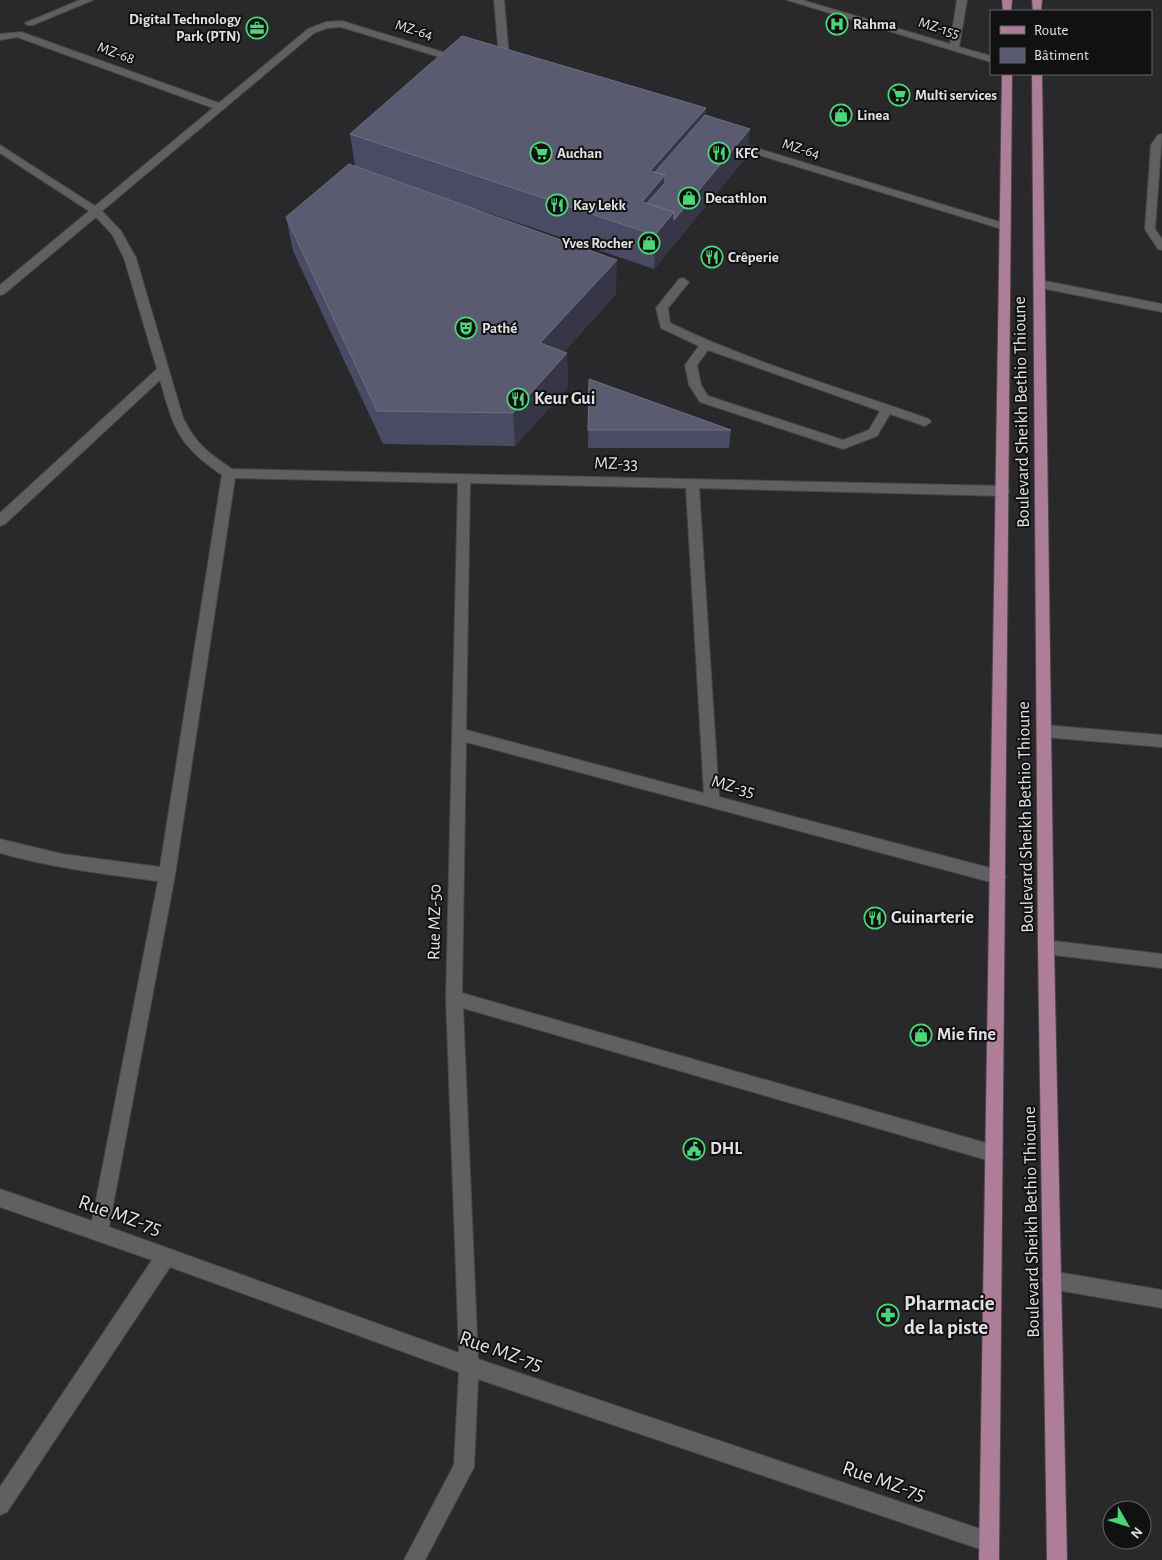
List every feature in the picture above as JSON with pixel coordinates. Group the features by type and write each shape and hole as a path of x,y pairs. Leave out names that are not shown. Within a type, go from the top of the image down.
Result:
{"main road":[{"name":"Boulevard Sheikh Bethio Thioune","path":"989,1551 1007,75"},
{"name":"Boulevard Sheikh Bethio Thioune","path":"1037,75 1046,947 1057,1560"}],"street":[{"path":"30,23 88,0"},
{"path":"499,0 505,74"},
{"name":"MZ-155","path":"792,0 990,59"},
{"path":"954,49 962,0"},
{"name":"MZ-64","path":"0,291 97,212 311,31 326,25 342,24 469,63"},
{"name":"MZ-68","path":"0,37 18,34 221,107"},
{"path":"1162,137 1156,145 1158,188 1150,229 1162,247"},
{"name":"MZ-64","path":"722,140 1006,227"},
{"path":"0,148 97,212 117,233 130,258 177,418 188,440 208,459 229,473 167,875 99,1232"},
{"path":"683,282 662,308 665,325 706,345 925,422"},
{"path":"1040,284 1162,308"},
{"path":"706,345 692,365 695,385 704,399 843,445 873,432 888,408"},
{"path":"0,521 162,371"},
{"name":"MZ-33","path":"229,473 1003,491"},
{"name":"Rue MZ-50","path":"414,1560 464,1467 469,1366 454,998 464,478"},
{"path":"692,484 712,801"},
{"path":"1044,730 1162,741"},
{"name":"MZ-35","path":"459,734 998,877"},
{"path":"0,846 26,854 87,865 167,875"},
{"path":"1046,947 1162,960"},
{"path":"454,998 994,1153"},
{"name":"Rue MZ-75","path":"0,1198 989,1551"},
{"path":"0,1505 166,1256"},
{"path":"1051,1280 1162,1299"}],"building":[{"path":"462,36 706,108 650,171 665,175 642,202 674,212 655,235 350,134"},
{"path":"705,115 750,129 674,220 674,212 647,203 665,183 665,175 655,172"},
{"path":"349,164 617,260 540,343 567,353 513,413 377,411 286,217"},
{"path":"589,379 731,430 588,430"}],"place":[{"name":"Rahma","path":"837,24"},
{"name":"Digital Technology Park (PTN)","path":"257,28"},
{"name":"Multi services","path":"899,95"},
{"name":"Linea","path":"841,115"},
{"name":"Auchan","path":"541,153"},
{"name":"KFC","path":"719,153"},
{"name":"Decathlon","path":"689,198"},
{"name":"Kay Lekk","path":"557,205"},
{"name":"Yves Rocher","path":"649,243"},
{"name":"Crêperie","path":"712,257"},
{"name":"Pathé","path":"466,328"},
{"name":"Keur Gui","path":"518,399"},
{"name":"Guinarterie","path":"875,918"},
{"name":"Mie fine","path":"921,1035"},
{"name":"DHL","path":"694,1149"},
{"name":"Pharmacie de la piste","path":"888,1315"}]}
